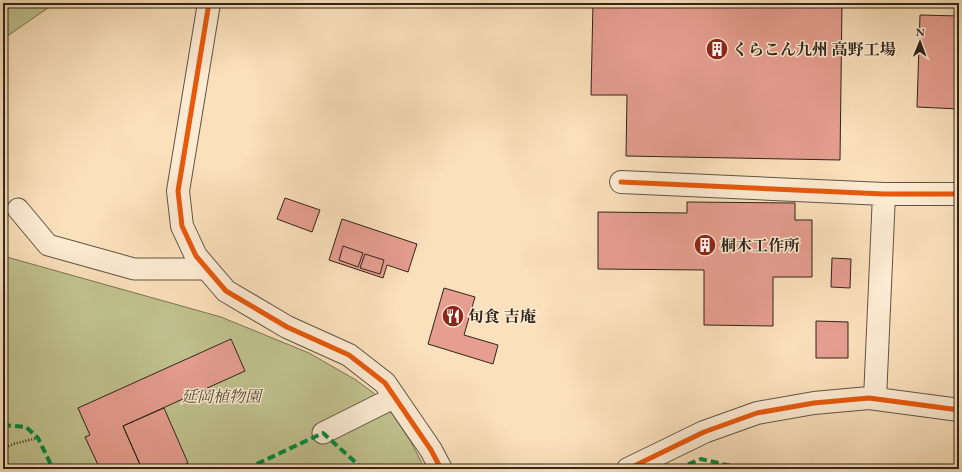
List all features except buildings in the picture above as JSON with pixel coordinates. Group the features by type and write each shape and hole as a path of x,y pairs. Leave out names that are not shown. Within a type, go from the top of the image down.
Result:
{"street":[{"path":"210,3 178,191 182,226 196,256 226,292 288,327 349,355 385,383 431,450 441,469"},
{"path":"621,182 884,194 959,194"},
{"path":"875,399 884,194"},
{"path":"18,209 48,245 134,269 207,268"},
{"path":"323,433 395,397"},
{"path":"628,469 704,432 757,413 814,403 869,398 959,410"}],"path":[{"path":"3,449 13,444 38,438"}],"green space":[{"path":"3,3 55,3 3,39"},
{"name":"延岡植物園","path":"3,256 221,317 309,353 356,380 383,400 411,442 425,469 3,469"}],"marked path":[{"path":"3,425 26,427 38,438 53,469"},
{"path":"246,469 323,433 363,469"},
{"path":"677,469 701,459 745,469"}],"cycle path":[{"path":"209,3 178,191 182,226 196,256 226,291 287,327 349,355 385,383 431,450 441,469"},
{"path":"621,182 884,194 959,194"},
{"path":"628,469 704,432 757,413 814,403 869,398 959,410"}],"place":[{"name":"くらこん九州 高野工場","path":"717,49"},
{"name":"桐木工作所","path":"705,245"},
{"name":"旬食 吉庵","path":"453,316"}]}
